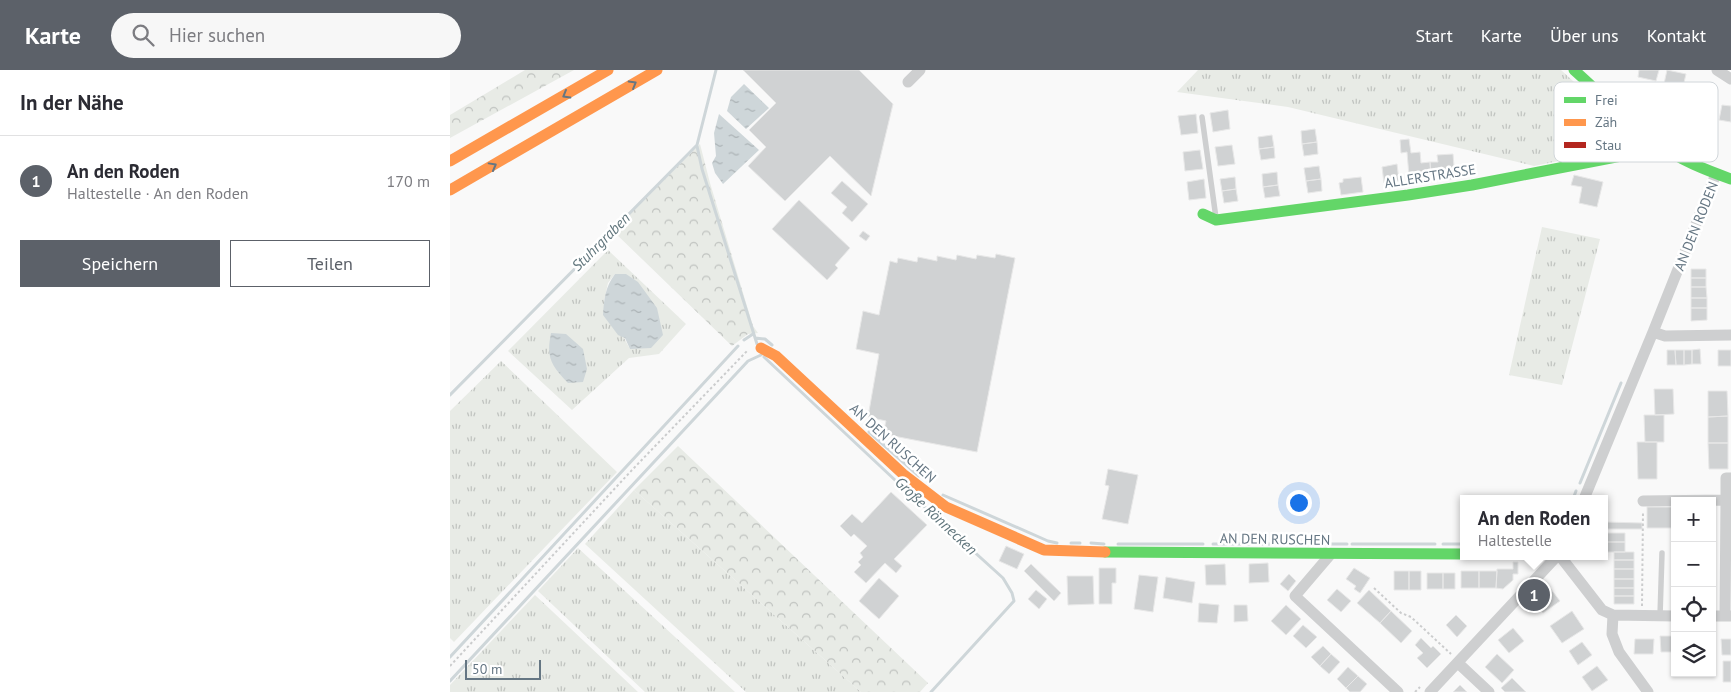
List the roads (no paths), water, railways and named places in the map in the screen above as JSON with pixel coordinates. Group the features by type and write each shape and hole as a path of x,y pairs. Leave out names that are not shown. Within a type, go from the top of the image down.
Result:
{"main road":[{"path":"450,161 608,70"},
{"path":"450,190 658,70"},
{"path":"1574,70 1587,82"},
{"name":"ALLERSTRASSE","path":"1216,220 1408,195 1472,185 1590,162"},
{"path":"1689,162 1731,179"},
{"path":"1203,214 1216,220"},
{"name":"AN DEN RUSCHEN","path":"762,348 776,356 896,468 930,496 962,515 1044,550 1330,555 1460,554"}],"street":[{"path":"908,82 920,70"},
{"path":"1717,70 1731,79"},
{"name":"AN DEN RODEN","path":"1586,495 1716,174"},
{"path":"1653,332 1664,336 1731,335"},
{"path":"1728,616 1726,478 1731,478"},
{"path":"1644,501 1726,500"},
{"path":"1330,555 1295,596 1398,692"},
{"path":"1430,692 1555,560"},
{"path":"1562,560 1602,610 1613,615 1671,616"},
{"path":"1613,615 1612,634 1619,652 1648,692"},
{"path":"1458,663 1489,692"}],"lane":[{"path":"1202,117 1216,220"},
{"path":"1660,616 1662,552"}],"water":[{"path":"744,84 769,108 746,129 727,111 731,97"},
{"path":"719,114 759,150 723,184 715,173 712,163 716,156 714,133"},
{"path":"615,274 626,274 638,282 657,308 663,335 651,348 630,349 625,338 618,335 603,315 607,289"},
{"path":"551,333 566,334 583,349 587,369 583,382 568,383 557,371 551,361 549,349"}],"waterway":[{"name":"Stuhrgraben","path":"450,395 697,145 716,70"},
{"name":"Große Rönnecken","path":"697,146 702,169 757,344"},
{"path":"744,340 753,334"},
{"path":"755,338 765,339 772,345"},
{"path":"450,657 738,346"},
{"path":"450,681 748,361 761,355"},
{"name":"Große Rönnecken","path":"764,357 1003,578 1012,593 1014,601 931,692"},
{"path":"1580,483 1621,383"},
{"path":"869,432 919,476"},
{"path":"1574,495 1576,491"},
{"path":"943,495 1048,541 1057,543"},
{"path":"1071,543 1080,543"},
{"path":"1091,543 1104,544"},
{"path":"1118,544 1203,544"},
{"path":"1213,544 1287,544"},
{"path":"1294,544 1347,544"},
{"path":"1352,544 1435,544"},
{"path":"1443,544 1460,544"}],"place":[{"name":"An den Roden","path":"1534,595"}]}
